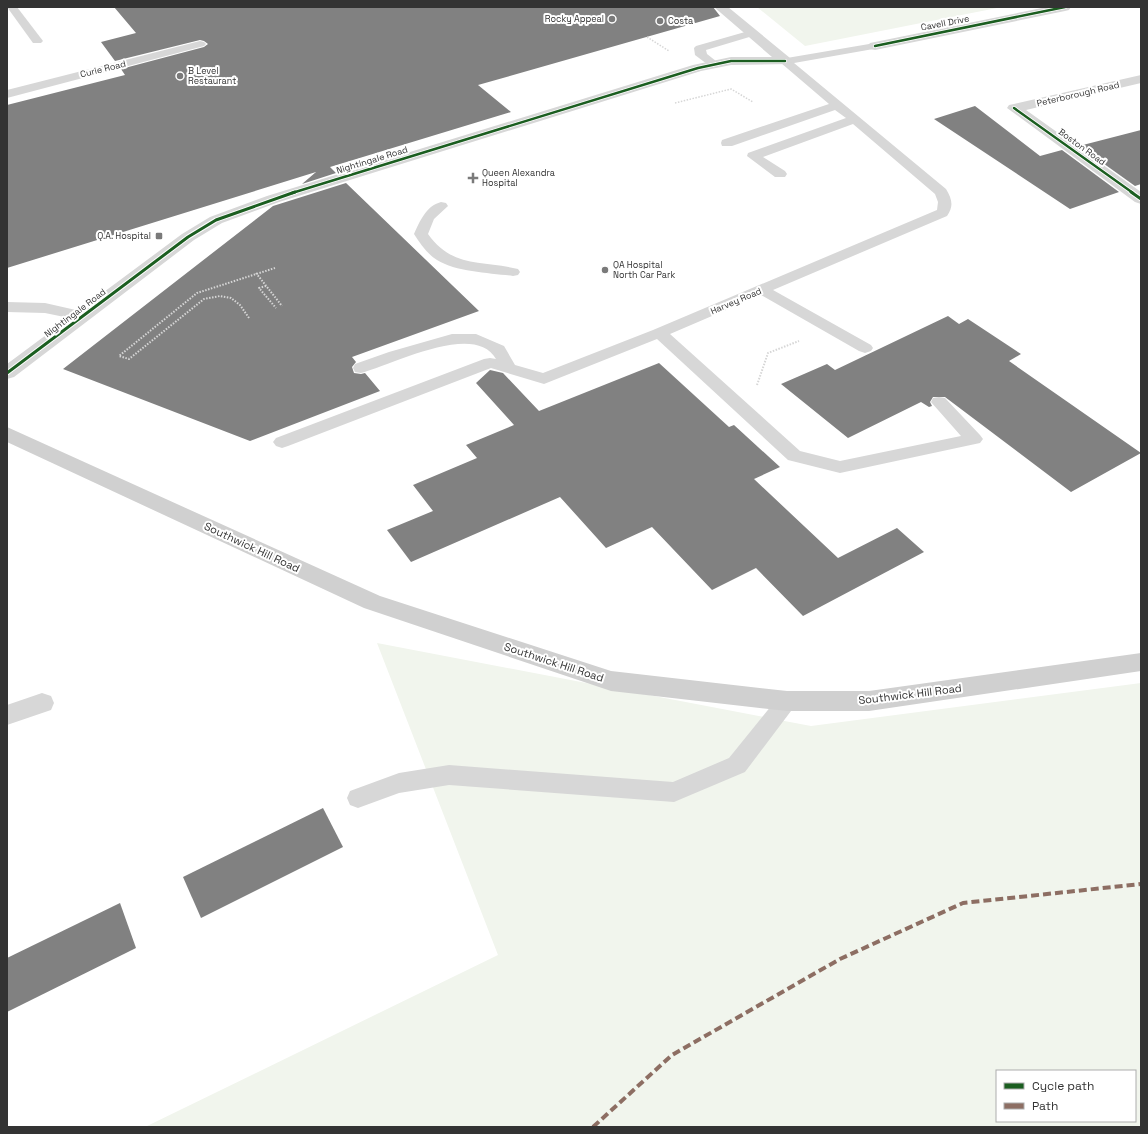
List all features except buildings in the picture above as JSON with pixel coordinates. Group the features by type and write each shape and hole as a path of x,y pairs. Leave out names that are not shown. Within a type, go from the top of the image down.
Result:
{"main road":[{"name":"Southwick Hill Road","path":"7,434 372,602 611,681 787,701 869,701 1141,662"}],"street":[{"path":"720,7 785,61"},
{"name":"Cavell Drive","path":"875,46 1065,7"},
{"name":"Nightingale Road","path":"7,373 188,236 216,220 273,199 698,68 731,61 785,61"},
{"name":"Peterborough Road","path":"1014,108 1141,79"},
{"name":"Boston Road","path":"1014,108 1141,199"},
{"path":"7,716 42,703"}],"lane":[{"path":"11,7 37,41"},
{"path":"715,64 702,55 700,48 752,33"},
{"name":"Curie Road","path":"7,94 200,44"},
{"name":"Cavell Drive","path":"785,61 875,46"},
{"name":"Harvey Road","path":"510,369 498,349 476,339 452,339 395,356 365,373 455,350 475,352 490,363 510,369 544,379 659,333 942,213 945,208 946,201 941,192 785,61"},
{"path":"732,147 850,115"},
{"path":"780,174 762,162 850,115"},
{"path":"441,206 428,217 421,234 426,242 443,257 459,262 513,272"},
{"path":"762,290 865,348"},
{"path":"7,307 45,308 84,316"},
{"path":"659,333 794,456 840,468 974,440 939,402"},
{"path":"282,442 490,363"},
{"path":"358,798 399,783 449,775 674,792 737,765 787,701"}],"path":[{"path":"249,318 240,303 229,296 218,294 204,299 129,359 119,356 197,293 275,268"},
{"path":"256,274 282,306"},
{"path":"266,286 260,288 276,308"},
{"path":"748,413 768,353 831,328"}],"shaded area":[{"path":"757,7 1002,7 805,46"},
{"path":"377,643 811,726 1141,683 1141,1127 145,1127 498,955"}],"marked path":[{"path":"593,1127 672,1055 840,959 963,903 1141,884"}],"cycle path":[{"path":"875,46 1065,7"},
{"path":"7,373 188,237 216,220 273,199 698,68 731,61 785,61"},
{"path":"1014,108 1141,199"}],"place":[{"name":"Rocky Appeal","path":"612,19"},
{"name":"Costa","path":"660,21"},
{"name":"B Level Restaurant","path":"180,76"},
{"name":"Queen Alexandra Hospital","path":"473,178"},
{"name":"Q.A. Hospital","path":"159,236"},
{"name":"QA Hospital North Car Park","path":"605,270"}]}
